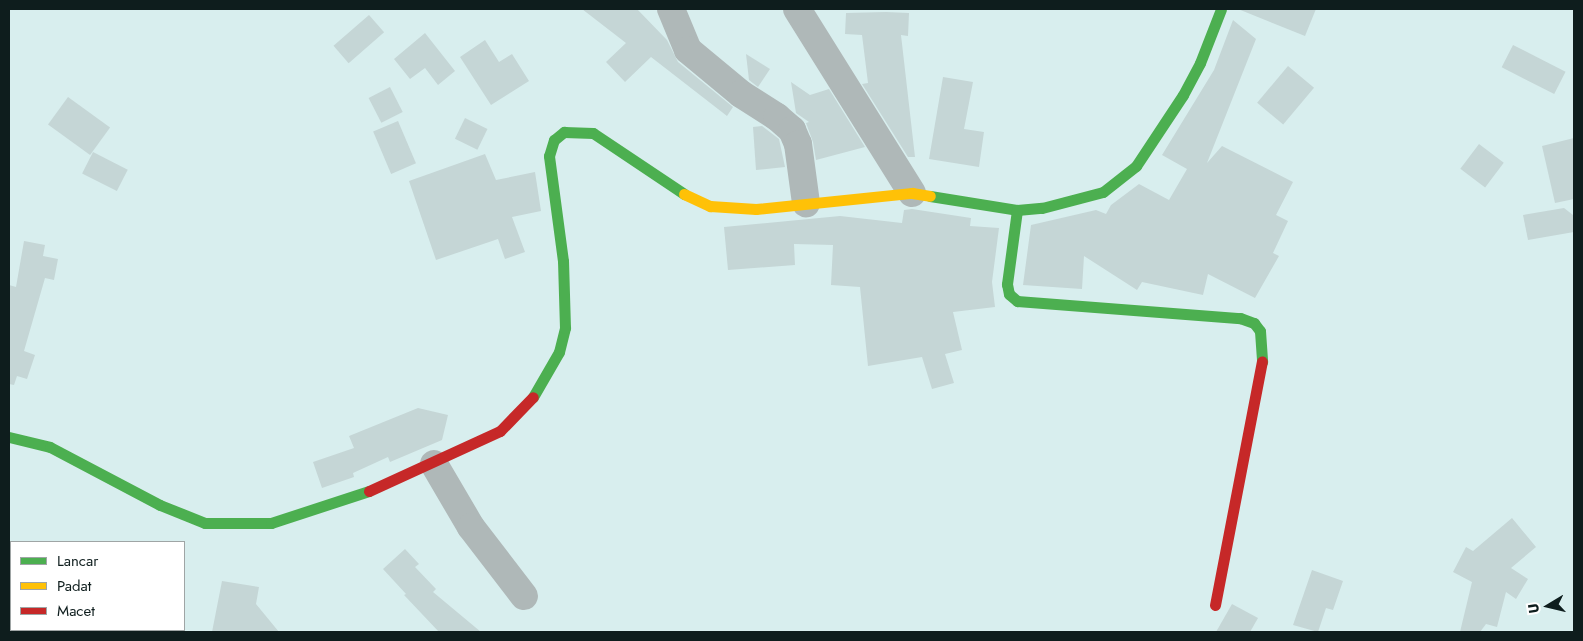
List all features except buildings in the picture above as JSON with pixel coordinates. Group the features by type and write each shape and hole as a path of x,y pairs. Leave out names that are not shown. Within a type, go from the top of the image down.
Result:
{"street":[{"path":"671,9 688,50 741,94 777,116 792,130 798,144 806,203"},
{"path":"797,9 912,194"},
{"path":"9,437 50,447 173,511 205,523 220,525 271,523 350,499 434,464 491,436 511,423 545,381 561,347 566,328 566,292 549,156 550,146 559,135 572,130 594,133 694,200 710,206 756,209 912,194 970,200 1016,210 1042,208 1088,197 1124,177 1146,152 1183,95 1200,63 1221,9"},
{"path":"1016,210 1007,284 1009,294 1017,301 1240,318 1254,323 1260,331 1264,354 1215,605"},
{"path":"434,464 476,534 524,596"}],"traffic: fast":[{"path":"930,196 1017,210 1042,208 1103,192 1136,166 1183,95 1200,63 1221,9"},
{"path":"533,397 559,352 565,328 563,261 549,156 554,140 564,132 593,133 684,194"},
{"path":"1017,210 1007,284 1009,294 1017,301 1240,318 1254,323 1260,331 1262,362"},
{"path":"9,437 50,447 160,505 205,523 271,523 369,491"}],"traffic: slow":[{"path":"684,194 710,206 756,209 912,193 930,196"}],"traffic: jam":[{"path":"1215,605 1262,362"},
{"path":"369,491 500,431 533,397"}]}
